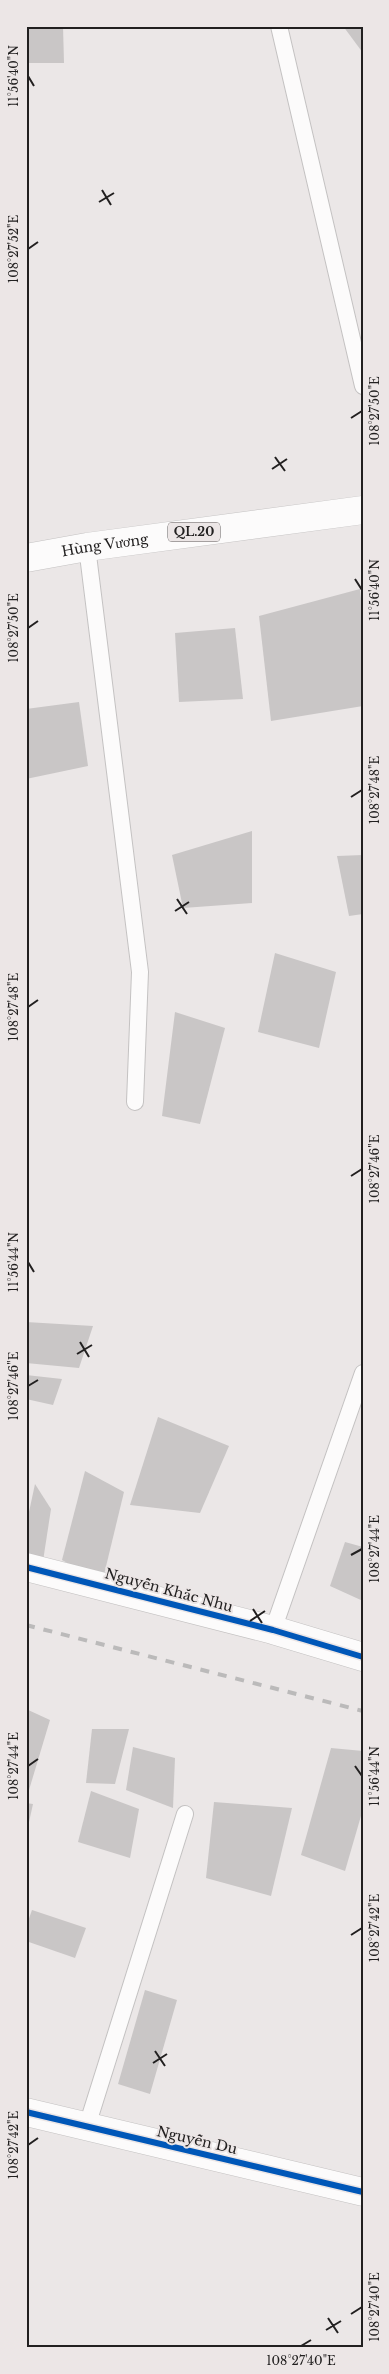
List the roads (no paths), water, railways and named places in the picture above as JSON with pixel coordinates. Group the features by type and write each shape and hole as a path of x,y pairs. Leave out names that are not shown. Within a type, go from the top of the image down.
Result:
{"main road":[{"name":"Hùng Vương","path":"26,558 87,547 363,510"},
{"name":"Nguyễn Khắc Nhu","path":"26,1567 273,1630 363,1657"},
{"name":"Nguyễn Du","path":"26,2112 363,2192"}],"lane":[{"path":"279,26 363,386"},
{"path":"87,547 140,972 135,1102"},
{"path":"273,1630 363,1373"},
{"path":"87,2126 185,1814"}],"railway":[{"path":"26,1625 363,1711"}]}
